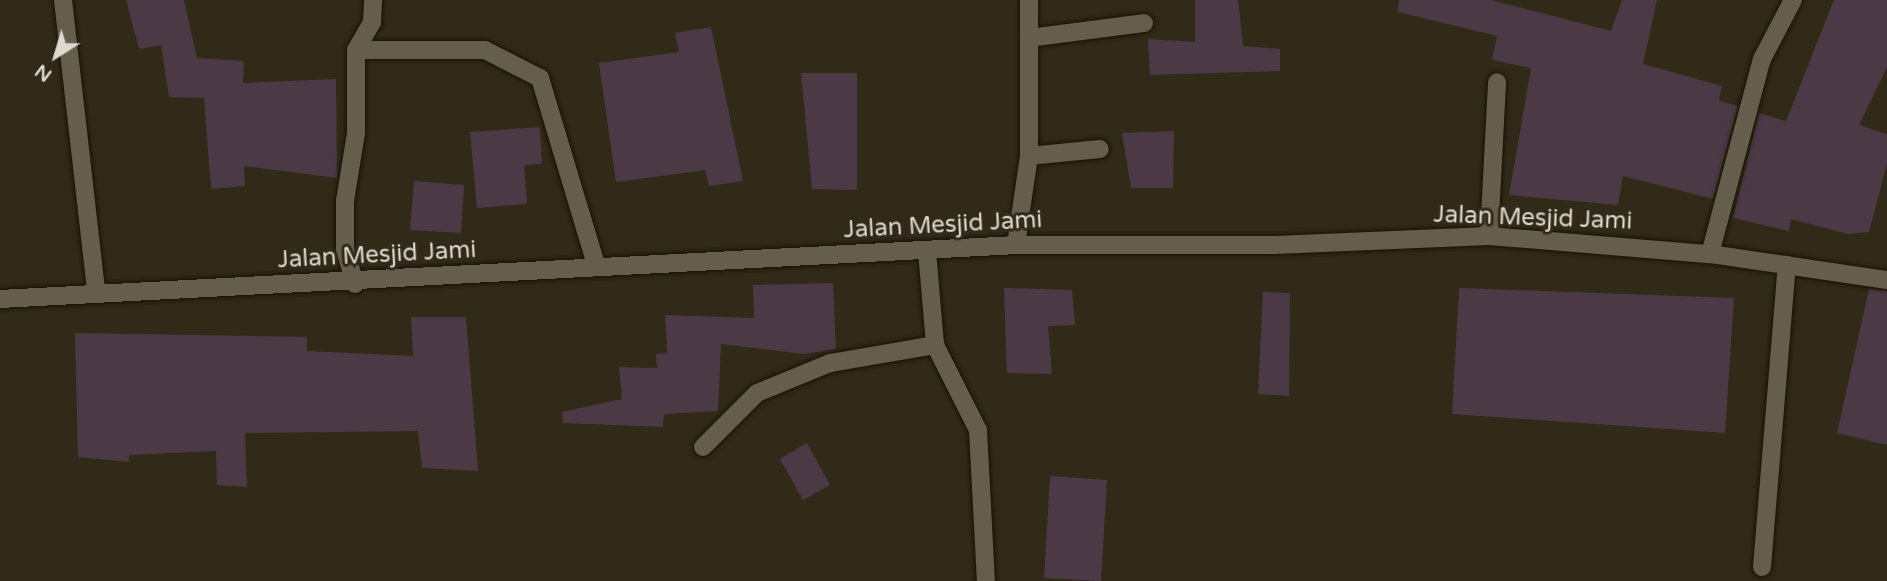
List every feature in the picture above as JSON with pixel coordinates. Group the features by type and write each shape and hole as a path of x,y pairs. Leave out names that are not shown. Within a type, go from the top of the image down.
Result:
{"street":[{"path":"63,0 96,291"},
{"path":"355,284 345,249 345,201 356,133 356,50 372,22 373,0"},
{"path":"1016,245 1029,156 1029,0"},
{"path":"1710,254 1762,59 1793,0"},
{"path":"1029,38 1144,23"},
{"path":"356,50 485,50 540,78 596,264"},
{"path":"1489,236 1497,82"},
{"path":"1029,156 1100,149"},
{"name":"Jalan Mesjid Jami","path":"0,299 96,291 355,284 596,264 1016,245 1275,245 1489,236 1710,254 1887,280"},
{"path":"927,251 935,345 978,430 986,581"},
{"path":"1762,567 1787,265"},
{"path":"703,447 757,393 830,363 935,345"}],"building":[{"path":"126,0 184,0 197,58 244,61 243,83 336,79 337,178 244,166 245,186 211,189 204,98 169,97 161,45 139,49"},
{"path":"1195,0 1238,0 1243,46 1280,49 1280,71 1150,75 1148,39 1195,42"},
{"path":"1399,0 1491,0 1611,31 1622,0 1657,0 1643,64 1722,86 1719,101 1738,106 1713,199 1623,176 1618,205 1509,195 1531,68 1492,60 1497,36 1398,12"},
{"path":"1834,0 1887,0 1887,67 1859,125 1887,134 1887,164 1869,232 1848,234 1791,219 1789,231 1733,218 1759,113 1786,121"},
{"path":"711,27 743,181 709,186 705,170 616,182 599,63 679,52 675,33"},
{"path":"801,73 857,73 857,190 812,189"},
{"path":"540,127 542,164 524,165 527,204 477,208 470,132"},
{"path":"1174,131 1173,188 1131,188 1122,133"},
{"path":"414,181 464,185 461,233 410,230"},
{"path":"833,283 836,349 804,354 721,344 718,411 664,414 663,427 563,423 562,412 622,399 619,367 657,368 656,354 667,353 665,315 754,318 753,285"},
{"path":"1004,288 1072,290 1075,325 1048,326 1052,374 1007,373"},
{"path":"1459,288 1734,298 1725,433 1452,414"},
{"path":"1869,289 1887,291 1887,445 1837,433"},
{"path":"1263,292 1290,293 1289,396 1258,394"},
{"path":"411,317 466,317 478,471 422,468 418,431 245,433 247,487 217,485 216,451 129,455 129,462 78,457 75,333 307,337 307,351 413,356"},
{"path":"807,443 830,485 803,500 780,459"},
{"path":"1050,476 1107,480 1101,581 1044,578"}]}
